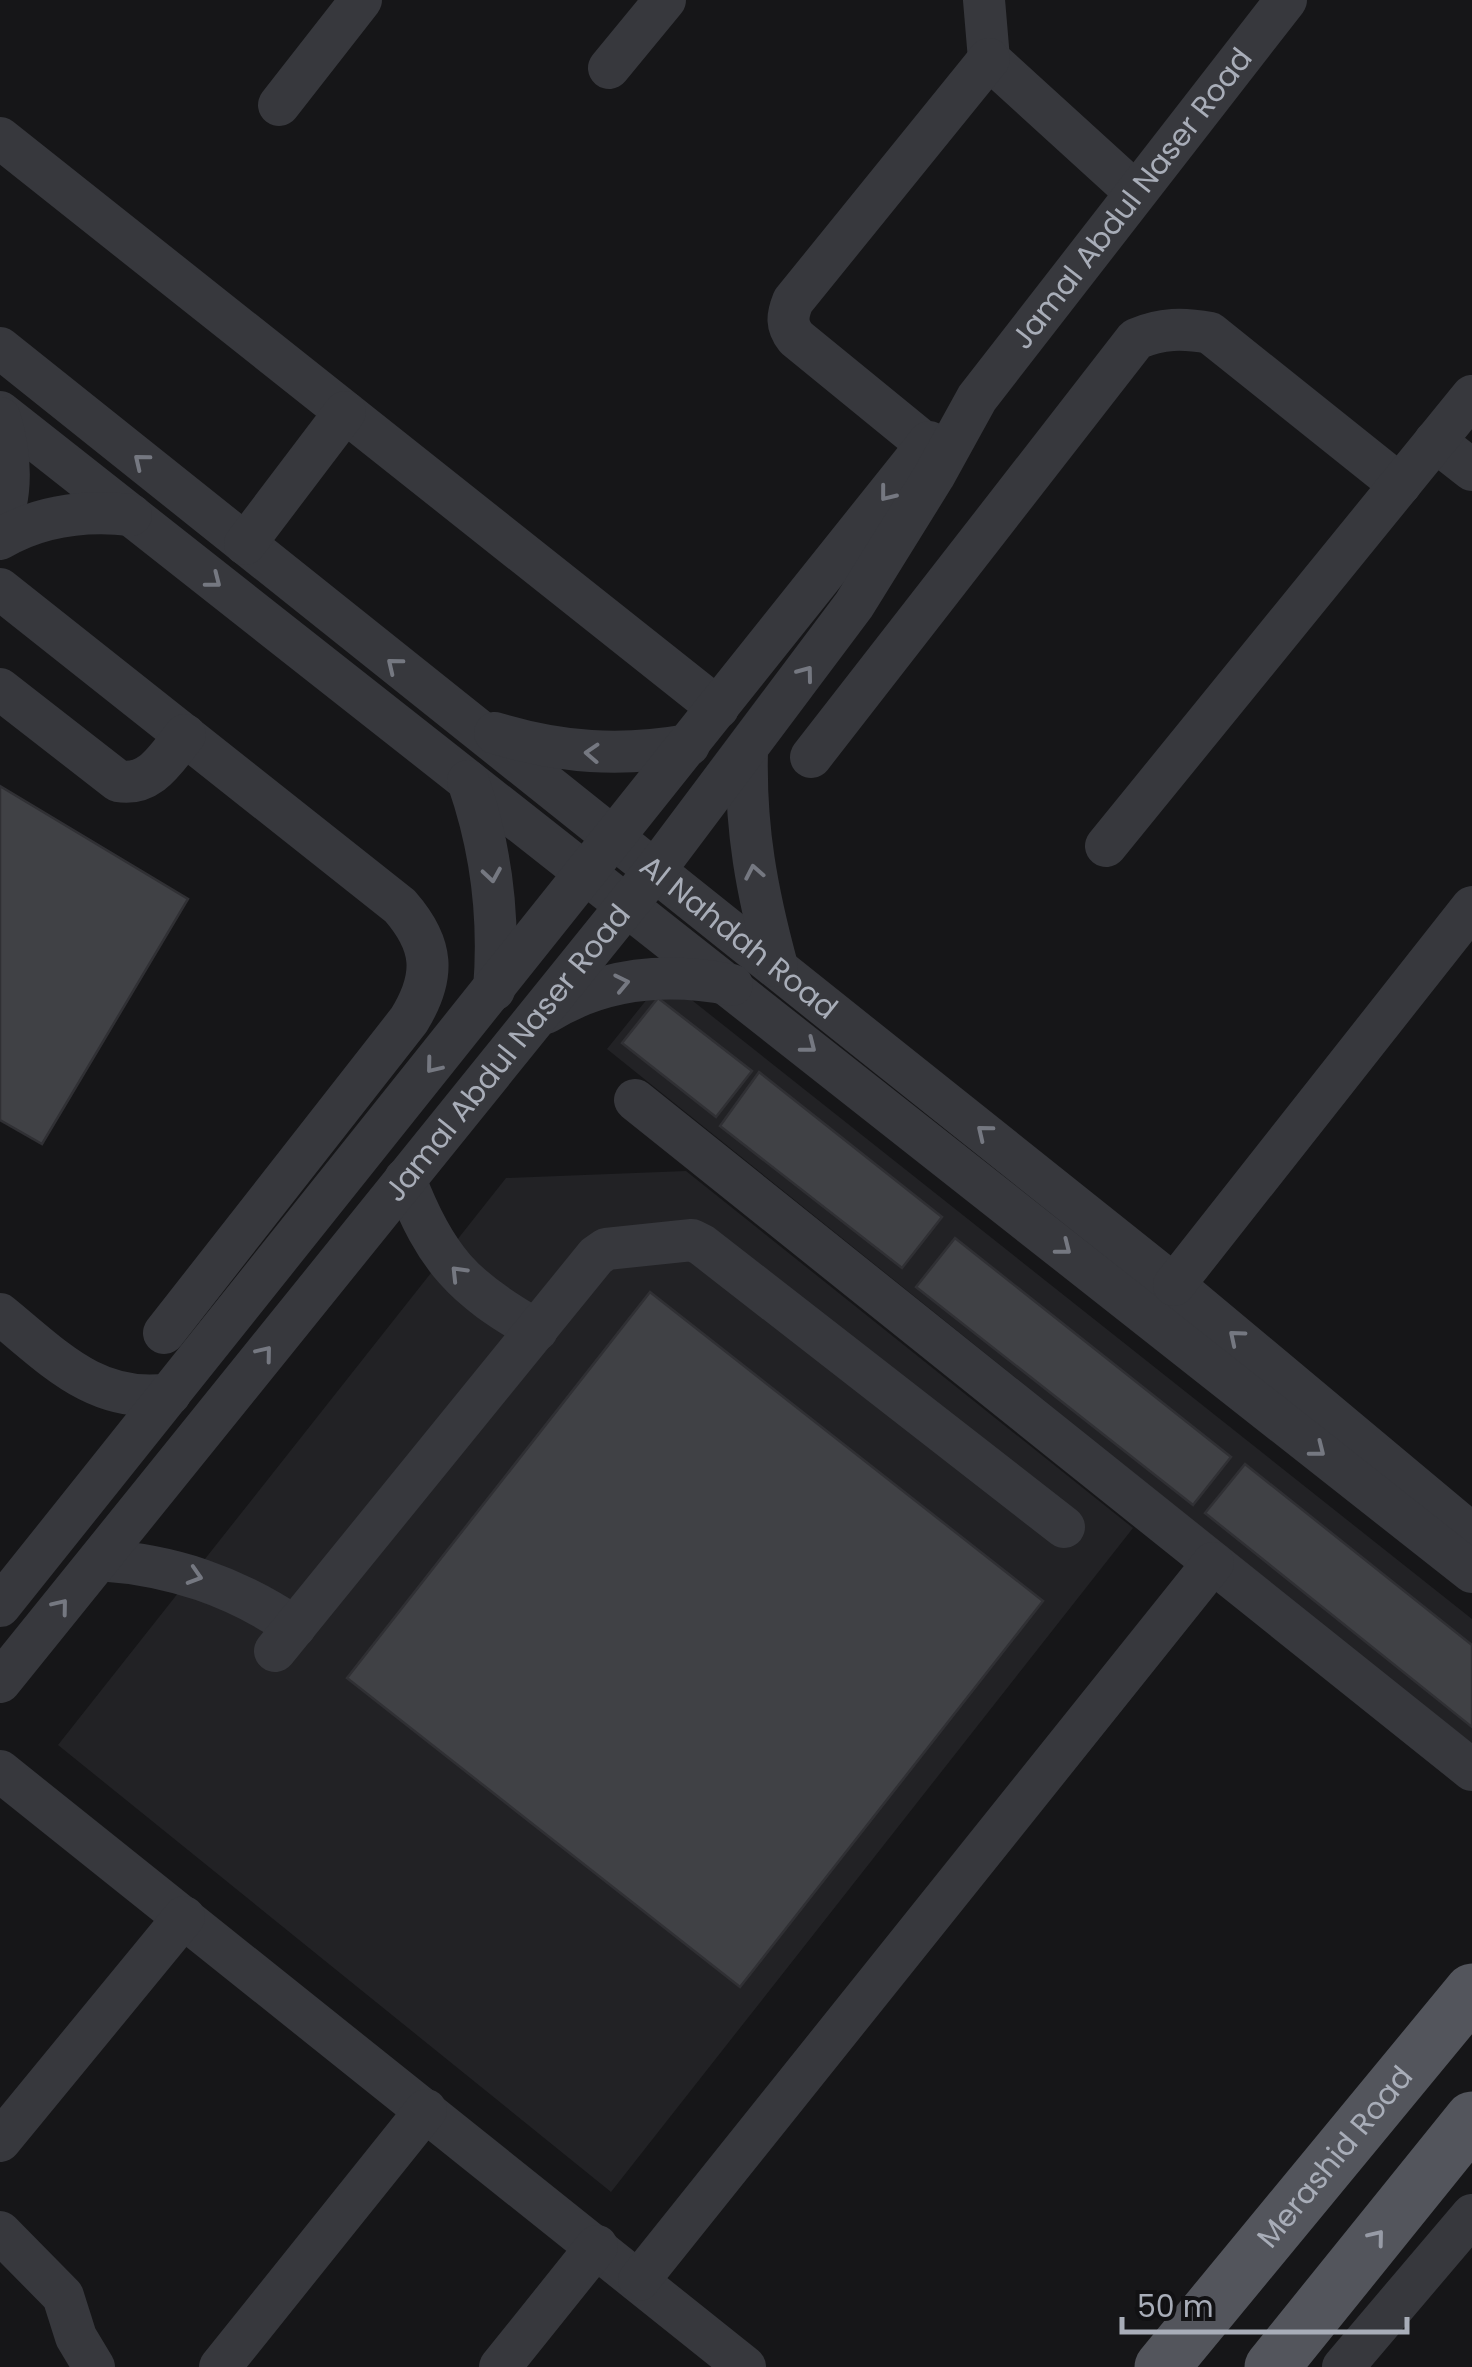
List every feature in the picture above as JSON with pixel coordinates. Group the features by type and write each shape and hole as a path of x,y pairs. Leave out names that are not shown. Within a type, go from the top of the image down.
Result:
{"main road":[{"name":"Merashid Road","path":"1162,2367 1472,1991"},
{"path":"1272,2367 1472,2118"}],"street":[{"path":"279,105 360,0"},
{"path":"609,68 665,0"},
{"path":"984,0 989,59 1135,192"},
{"name":"Jamal Abdul Naser Road","path":"0,1682 747,751 820,655 880,566 977,398 1286,0"},
{"path":"926,445 796,338 789,328 788,315 794,301 989,59"},
{"path":"0,138 718,708"},
{"path":"811,757 1136,339 1154,331 1184,328 1210,333 1400,485"},
{"name":"Al Nahdah Road","path":"0,348 1174,1285 1472,1534"},
{"path":"1106,846 1472,396"},
{"name":"Jamal Abdul Naser Road","path":"0,1606 926,445 977,398"},
{"path":"245,544 345,412"},
{"path":"0,415 9,463 8,491 0,524"},
{"name":"Al Nahdah Road","path":"0,415 733,985 1472,1572"},
{"path":"1436,441 1472,470"},
{"path":"0,539 59,516 83,512 131,515"},
{"path":"0,589 400,906 426,948 428,974 423,998 410,1020 164,1333"},
{"path":"0,689 118,781 131,784 144,780 184,735"},
{"path":"470,726 540,746 578,752 652,752 689,745"},
{"path":"747,751 750,853 778,966"},
{"path":"468,781 494,884 494,990"},
{"path":"1174,1285 1472,907"},
{"path":"533,1021 563,1002 629,980 698,978 733,985"},
{"path":"635,1100 1472,1770"},
{"path":"405,1179 423,1228 453,1270 492,1305 536,1330"},
{"path":"99,1560 137,1562 207,1580 238,1593 285,1639 606,1249 692,1240 1064,1527"},
{"path":"0,1314 79,1378 126,1393 170,1394"},
{"path":"79,1378 104,1422 112,1445 112,1466"},
{"path":"639,2280 1213,1562"},
{"path":"0,1771 745,2367"},
{"path":"0,2142 184,1917"},
{"path":"220,2367 426,2110"},
{"path":"1343,2367 1472,2214"},
{"path":"0,2232 63,2296 76,2336 94,2367"},
{"path":"500,2367 597,2246"}],"shaded area":[{"path":"664,978 1472,1619 1472,1745 607,1049"},
{"path":"686,1171 1133,1528 611,2192 58,1745 506,1178"}],"building":[{"path":"0,786 188,899 42,1144 0,1120"},
{"path":"658,998 752,1071 716,1117 622,1043"},
{"path":"759,1072 942,1217 902,1268 720,1126"},
{"path":"955,1238 1231,1457 1193,1505 916,1287"},
{"path":"650,1292 1043,1601 740,1987 347,1678"},
{"path":"1245,1464 1472,1645 1472,1727 1205,1513"}]}
